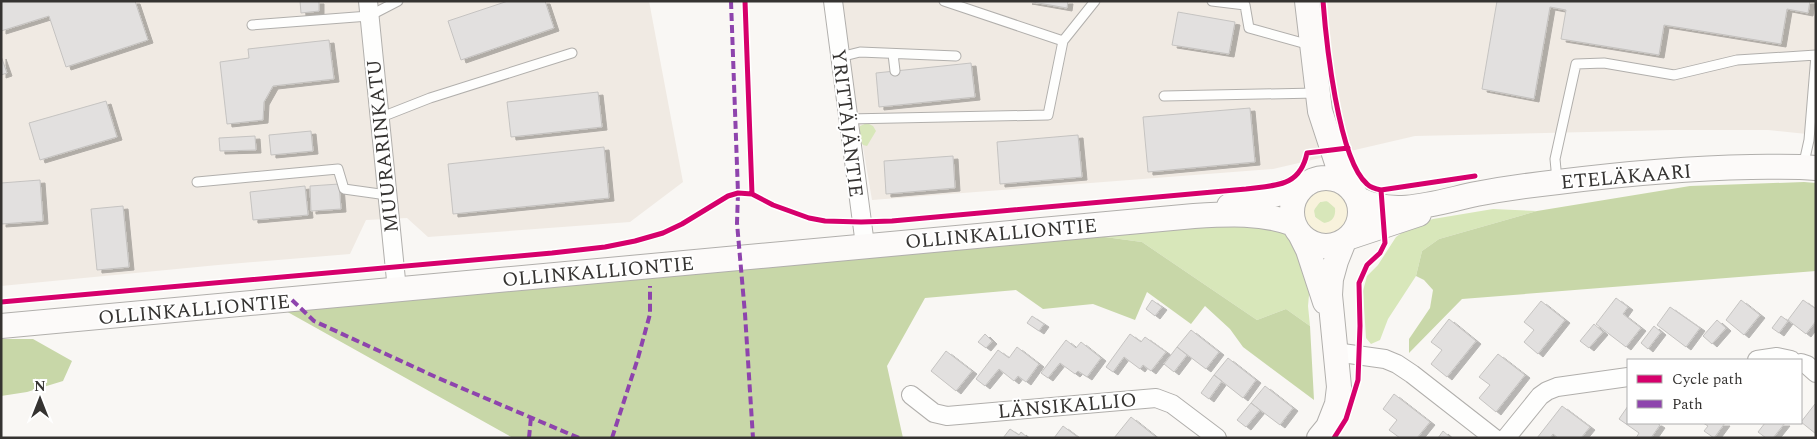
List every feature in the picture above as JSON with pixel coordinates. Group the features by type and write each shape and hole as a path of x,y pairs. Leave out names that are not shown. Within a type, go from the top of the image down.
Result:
{"street":[{"name":"YRITTÄJÄNTIE","path":"833,1 865,246"},
{"path":"1307,1 1319,102 1318,157 1311,182"},
{"name":"MUURARINKATU","path":"368,8 397,290"},
{"path":"1319,102 1337,163 1353,193 1360,216 1357,227 1347,239 1336,261 1331,279 1331,318 1339,387 1337,404 1328,427 1319,438"},
{"name":"ETELÄKAARI","path":"1353,193 1369,205 1391,208 1438,204 1475,195 1557,182 1680,170 1809,168"},
{"path":"1331,318 1311,258 1292,218 1293,203 1299,192 1311,182 1327,178 1334,179 1353,193"},
{"name":"OLLINKALLIONTIE","path":"1194,216 1285,192 1311,182"},
{"name":"ETELÄKAARI","path":"1347,239 1402,220 1438,204"},
{"name":"OLLINKALLIONTIE","path":"1,326 1194,216 1252,214 1270,216 1297,229"},
{"path":"1297,229 1314,244 1322,246 1338,245 1347,239"},
{"path":"1335,352 1385,359 1397,364 1494,438"},
{"path":"1764,359 1777,357 1786,359"},
{"path":"1802,363 1816,372"},
{"path":"1506,438 1540,396 1547,391 1567,385 1627,377"},
{"name":"LÄNSIKALLIO","path":"911,395 934,413 947,416 1156,398 1172,404 1217,438"}],"lane":[{"path":"252,25 368,8 398,1"},
{"path":"944,1 1063,41"},
{"path":"848,119 1048,115 1063,41 1095,1"},
{"path":"1212,1 1245,5 1248,28 1312,45"},
{"path":"840,57 860,52 956,56"},
{"path":"379,118 430,98 572,53"},
{"path":"893,54 895,71"},
{"path":"1557,182 1555,159 1576,64 1604,63 1674,75 1737,60 1816,55 1809,140 1809,168"},
{"path":"1164,96 1319,102"},
{"path":"197,182 338,169 344,189 386,195"}],"shaded area":[{"path":"1,1 649,1 683,182 630,222 428,237 407,218 366,220 350,254 1,286"},
{"path":"838,1 1816,1 1816,135 1768,130 1672,130 1415,136 1273,169 872,200"}],"green space":[{"path":"867,123 873,126 876,131 867,146 863,145 858,134 860,126"},
{"path":"1816,183 1816,271 1462,299 1409,353 1409,339 1430,308 1433,290 1424,280 1416,276 1422,251 1439,239 1537,211 1690,186"},
{"path":"1325,201 1333,204 1336,212 1333,220 1325,223 1317,220 1314,212 1317,204"},
{"path":"1493,209 1537,211 1439,239 1422,251 1416,276 1388,319 1380,340 1371,344 1366,338 1363,291 1367,276 1378,265 1396,237 1410,227 1433,219"},
{"path":"1267,222 1290,235 1310,284 1308,306 1310,326 1286,309 1257,320 1142,242 1090,235"},
{"path":"1090,235 1142,242 1257,320 1286,309 1310,326 1314,400 1243,347 1230,329 1205,306 1191,324 1147,292 1135,320 1093,304 1043,309 1016,290 925,298 887,366 903,438 513,438 284,310 623,281"},
{"path":"1,339 33,339 72,361 63,381 27,392 1,396"}],"sand":[{"path":"1328,186 1339,191 1347,199 1350,209 1348,221 1342,229 1334,234 1322,235 1313,232 1306,224 1302,215 1303,205 1307,196 1315,189","holes":["1327,201 1335,208 1334,216 1329,222 1324,223 1315,217 1314,210 1320,202"]}],"building":[{"path":"1,1 135,1 148,40 66,67 49,16 1,31"},
{"path":"300,1 319,1 319,11 301,13"},
{"path":"508,1 545,1 554,28 461,60 448,21"},
{"path":"1027,1 1068,1 1067,8"},
{"path":"1497,1 1810,1 1808,13 1787,9 1781,44 1664,25 1659,55 1561,39 1566,10 1550,7 1534,99 1482,89"},
{"path":"1178,12 1235,22 1229,54 1172,45"},
{"path":"329,40 334,79 273,86 264,102 263,120 227,124 220,62 249,58 248,49"},
{"path":"1,56 7,73 1,75"},
{"path":"971,63 975,97 879,107 876,73"},
{"path":"598,92 602,127 511,137 507,102"},
{"path":"106,101 117,137 40,160 29,123"},
{"path":"1250,108 1255,162 1148,172 1143,117"},
{"path":"311,131 313,151 271,155 269,135"},
{"path":"1078,135 1082,177 1000,184 997,142"},
{"path":"255,136 256,150 220,151 219,138"},
{"path":"604,147 609,198 453,214 448,164"},
{"path":"953,156 955,188 886,194 884,161"},
{"path":"40,180 43,221 1,224 1,183"},
{"path":"339,184 341,209 311,211 310,186"},
{"path":"305,186 308,215 253,220 250,192"},
{"path":"123,206 129,267 97,270 91,209"},
{"path":"1616,298 1628,307 1623,314 1641,328 1626,347 1596,324"},
{"path":"1152,300 1162,307 1155,316 1146,309"},
{"path":"1741,300 1760,315 1744,335 1726,320"},
{"path":"1803,300 1816,309 1816,321 1806,334 1788,320"},
{"path":"1541,301 1565,320 1538,354 1524,342 1534,330 1524,322"},
{"path":"1670,307 1700,328 1686,347 1657,325"},
{"path":"1032,316 1044,324 1039,331 1027,323"},
{"path":"1781,316 1788,321 1779,333 1772,328"},
{"path":"1449,319 1476,341 1447,377 1431,364 1442,350 1431,342"},
{"path":"1717,320 1726,328 1712,344 1703,336"},
{"path":"1594,324 1603,332 1589,348 1580,341"},
{"path":"1654,326 1661,332 1648,349 1641,343"},
{"path":"1191,330 1219,352 1206,369 1177,347"},
{"path":"985,334 992,341 986,348 978,342"},
{"path":"1130,334 1141,342 1145,337 1166,352 1151,371 1143,365 1140,369 1124,357 1113,372 1106,367"},
{"path":"1066,340 1076,348 1081,342 1101,358 1087,377 1078,371 1075,374 1060,363 1048,378 1041,373"},
{"path":"1017,347 1039,364 1026,382 1018,376 1014,381 999,369 985,386 976,379 998,350 1009,358"},
{"path":"1177,347 1187,355 1174,372 1164,364"},
{"path":"946,351 972,371 956,391 931,371"},
{"path":"1498,354 1525,375 1496,412 1479,398 1490,385 1479,377"},
{"path":"1228,358 1256,380 1243,398 1214,375"},
{"path":"1214,375 1222,381 1209,399 1201,393"},
{"path":"1265,386 1293,408 1280,425 1251,403"},
{"path":"1394,394 1430,422 1417,438 1400,438 1389,430 1397,420 1383,409"},
{"path":"1251,403 1260,410 1246,427 1237,420"},
{"path":"1815,404 1816,434 1802,423"},
{"path":"1562,406 1590,427 1581,438 1558,438 1553,434 1550,438 1537,438"},
{"path":"1627,407 1627,424 1660,425 1651,438 1636,438 1639,433 1619,419"},
{"path":"1131,417 1156,437 1114,438"},
{"path":"1705,424 1724,424 1714,438 1704,431 1708,426"},
{"path":"1764,424 1784,424 1773,438 1766,438 1758,432"},
{"path":"1063,426 1079,438 1054,438"},
{"path":"1010,429 1019,435 1021,432 1028,438 1003,438"},
{"path":"1443,431 1451,438 1438,438"}],"marked path":[{"path":"731,1 738,193 737,223 753,438"},
{"path":"612,438 650,314 650,286"},
{"path":"292,300 314,321 438,378 579,438"},
{"path":"529,438 531,417"}],"cycle path":[{"path":"1,302 552,253 605,247 663,233 682,224 728,196 738,193 752,194 745,1"},
{"path":"1323,1 1327,43 1341,125 1348,150 1357,171 1369,185 1381,190 1385,243 1380,253 1367,265 1359,283 1358,380 1346,419 1334,438"},
{"path":"752,194 773,205 809,218 825,221 892,221 1277,185 1293,178 1299,172 1304,164 1307,153 1348,148"},
{"path":"1381,190 1475,176"}]}
